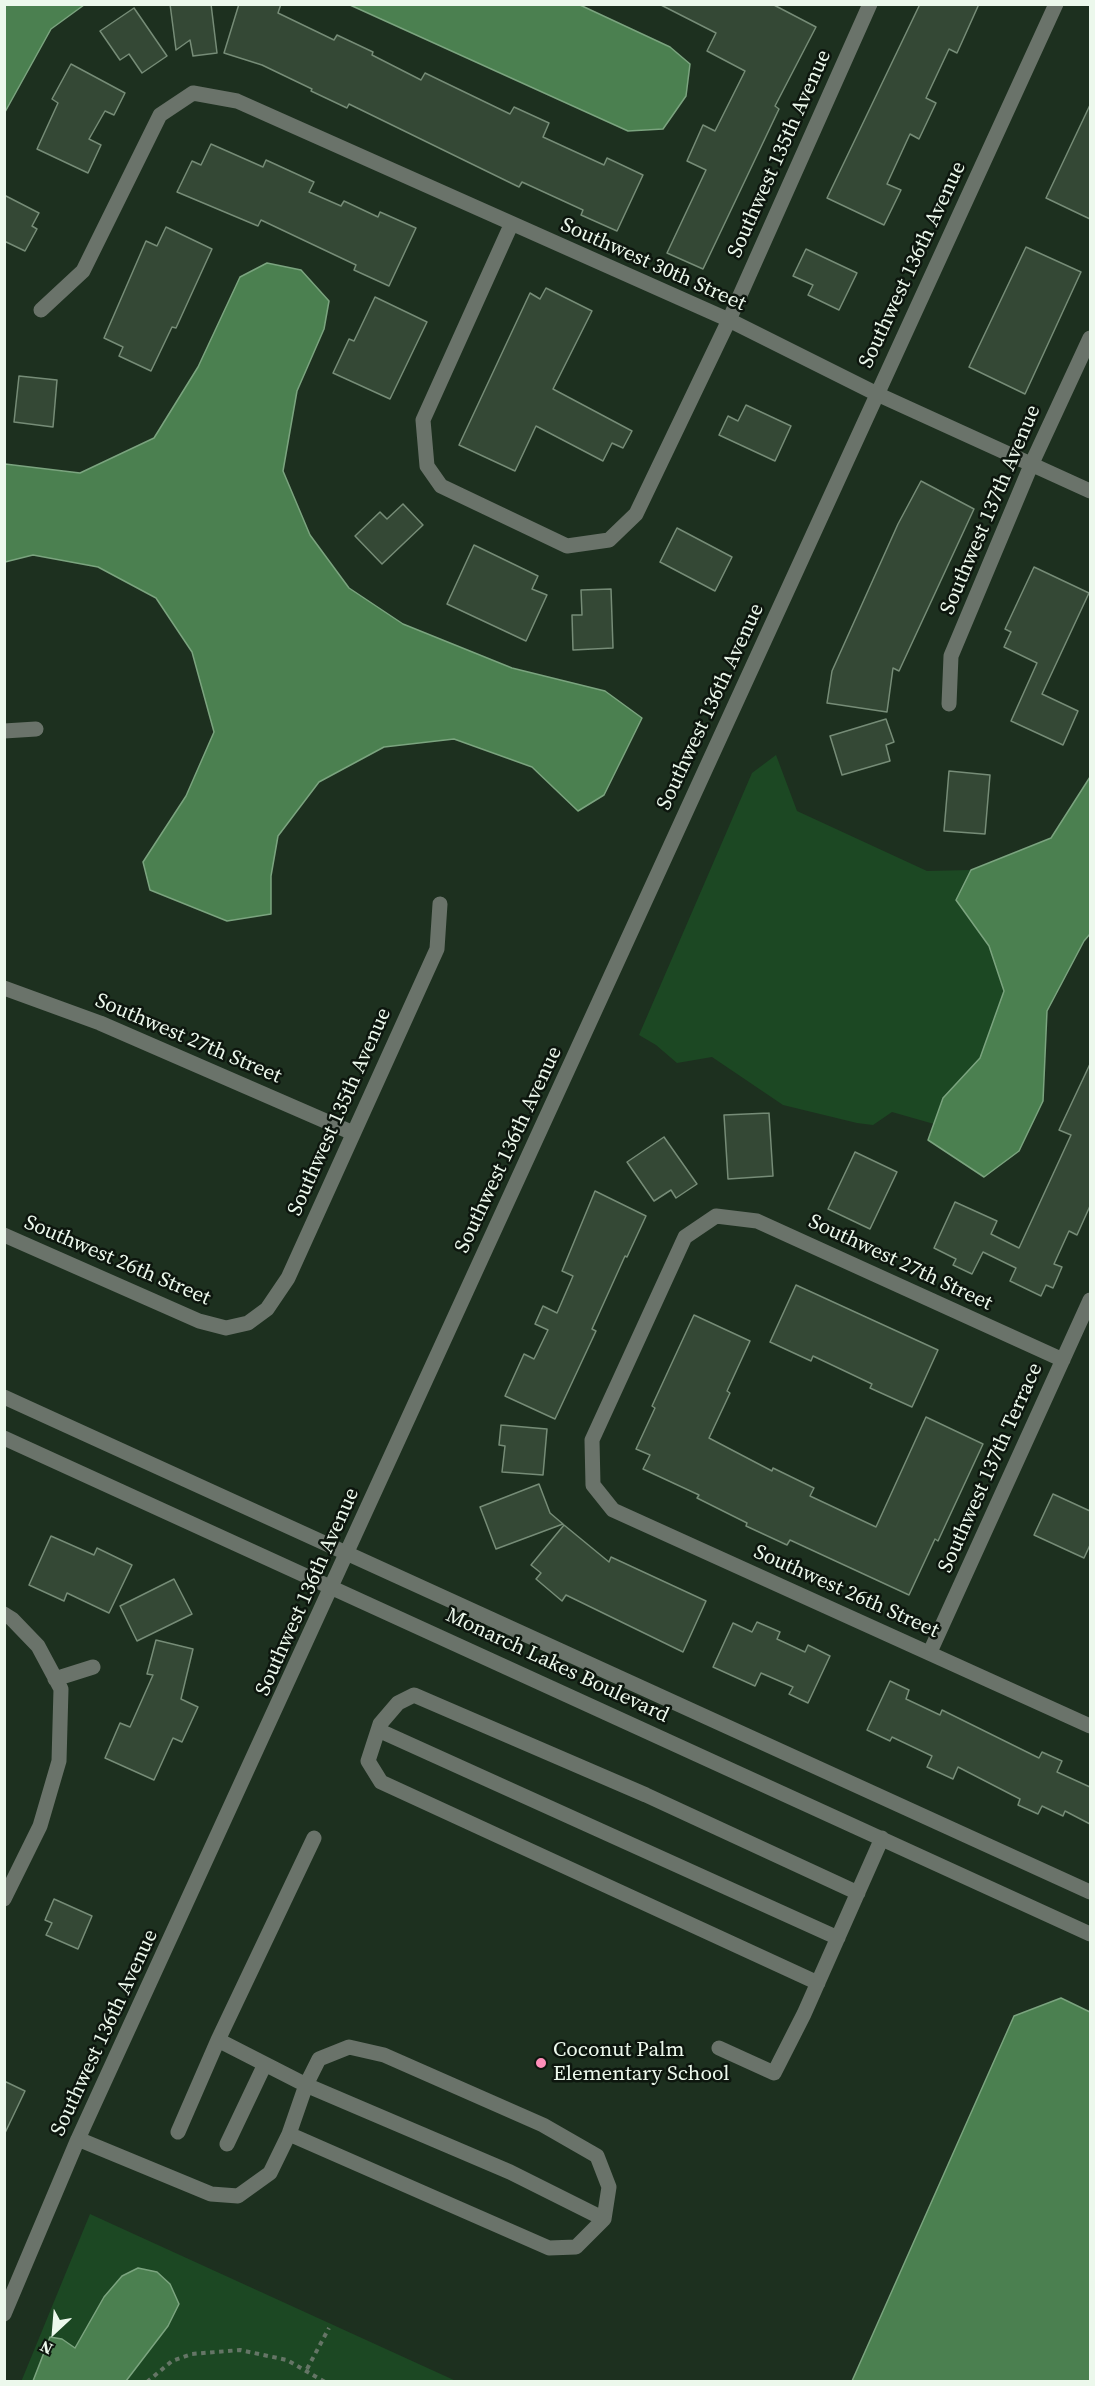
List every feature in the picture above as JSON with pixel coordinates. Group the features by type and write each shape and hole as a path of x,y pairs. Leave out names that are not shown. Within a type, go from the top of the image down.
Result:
{"street":[{"name":"Southwest 135th Avenue","path":"511,225 423,420 427,466 441,486 567,546 609,540 636,514 729,320 870,4"},
{"name":"Southwest 136th Avenue","path":"4,2314 78,2139 334,1587 1056,4"},
{"name":"Southwest 30th Street","path":"41,310 83,271 159,115 193,93 237,101 511,225 729,320 877,394 1090,490"},
{"name":"Southwest 137th Avenue","path":"949,705 951,656 1032,464 1090,338"},
{"path":"4,731 36,729"},
{"name":"Southwest 135th Avenue","path":"248,1323 267,1309 288,1278 437,949 440,904"},
{"name":"Southwest 27th Street","path":"4,988 100,1023 353,1133"},
{"name":"Southwest 27th Street","path":"593,1485 592,1440 675,1258 685,1237 716,1216 757,1221 1063,1360"},
{"name":"Southwest 26th Street","path":"4,1235 200,1321 226,1328 248,1323"},
{"name":"Southwest 137th Terrace","path":"930,1652 1090,1300"},
{"name":"Monarch Lakes Boulevard","path":"4,1397 1090,1892"},
{"name":"Monarch Lakes Boulevard","path":"4,1438 1090,1934"},
{"name":"Southwest 26th Street","path":"593,1485 613,1510 1090,1726"},
{"path":"4,1614 12,1619 38,1646 58,1684 59,1761 40,1827 4,1899"},
{"path":"58,1684 93,1667"},
{"path":"818,1983 381,1782 368,1761 380,1724 398,1703 414,1695 646,1795 858,1893"},
{"path":"378,1730 838,1938"},
{"path":"178,2132 218,2040 314,1838"},
{"path":"719,2048 774,2073 818,1983 882,1838"},
{"path":"218,2040 306,2085 510,2172 604,2218"},
{"path":"78,2139 211,2194 238,2196 270,2173 289,2134 306,2085 319,2059 349,2047 384,2055 543,2125 597,2156 609,2187 604,2218 576,2247 549,2248 289,2134"},
{"path":"227,2144 265,2064"}],"path":[{"path":"307,2369 329,2328"},
{"path":"147,2382 172,2361 213,2350 240,2350 268,2354 307,2369 325,2382"}],"shaded area":[{"path":"5,4 84,5 51,29 5,112"},
{"path":"350,5 580,5 670,47 690,64 686,96 663,129 628,131"},
{"path":"267,263 301,270 329,301 324,329 297,391 283,471 310,535 349,588 403,624 512,668 605,691 642,718 604,795 578,811 532,767 454,739 384,747 319,782 278,836 271,876 271,914 227,921 150,890 143,862 186,796 214,732 192,652 156,598 98,567 33,555 5,562 5,464 80,473 154,438 198,367 240,277"},
{"path":"776,755 797,811 927,871 971,870 956,900 989,946 1004,991 980,1059 943,1098 934,1124 892,1112 873,1125 857,1123 783,1105 712,1057 677,1063 656,1045 639,1035 752,773"},
{"path":"1090,777 1090,934 1084,941 1047,1011 1043,1101 1019,1151 984,1177 928,1140 943,1098 980,1058 1004,991 989,946 956,900 971,870 1051,838"},
{"path":"1061,1998 1090,2012 1090,2381 852,2381 1014,2016"},
{"path":"90,2214 456,2381 21,2382"},
{"path":"138,2268 157,2272 170,2284 179,2304 168,2326 126,2381 33,2381 50,2337 62,2339 75,2348 104,2297 122,2276"}],"building":[{"path":"170,4 211,4 217,53 193,56 190,40 176,50"},
{"path":"239,4 281,4 278,13 334,40 337,35 373,52 372,55 421,80 425,73 510,114 514,107 549,123 543,137 604,165 607,158 643,175 617,231 581,215 583,210 522,182 519,187 349,104 347,108 262,65 224,53"},
{"path":"659,4 772,4 816,27 775,106 779,109 703,269 667,253 706,170 687,161 703,125 715,131 745,71 707,51 716,33"},
{"path":"920,4 979,4 957,53 949,49 926,98 936,103 919,139 910,134 887,184 901,190 884,225 827,198"},
{"path":"134,8 167,56 142,73 129,54 120,60 100,31"},
{"path":"71,64 125,93 114,115 105,111 89,139 101,145 88,173 37,149 58,103 52,99"},
{"path":"1090,105 1090,219 1046,198"},
{"path":"211,144 263,167 266,160 314,182 309,192 341,206 344,201 378,217 380,212 416,228 389,286 354,270 356,265 261,220 258,226 177,192 192,161 201,165"},
{"path":"4,195 39,213 32,226 37,229 25,251 4,241"},
{"path":"166,227 212,249 176,328 172,327 151,371 119,356 123,347 104,338 146,241 157,246"},
{"path":"1026,247 1081,272 1025,394 969,367"},
{"path":"806,249 857,273 839,310 808,295 813,285 793,276"},
{"path":"546,288 592,311 553,389 632,431 623,448 612,443 603,461 536,426 515,471 459,445 530,293 540,299"},
{"path":"375,297 427,322 390,399 333,373 349,339 354,341"},
{"path":"19,376 57,380 53,427 14,422"},
{"path":"746,405 791,426 775,461 719,435 728,416 738,421"},
{"path":"921,481 974,509 899,671 893,668 887,712 827,703 832,671 898,524"},
{"path":"403,504 423,525 382,564 355,536 380,512 387,519"},
{"path":"677,528 732,557 715,591 660,562"},
{"path":"474,545 538,576 532,589 547,595 526,641 447,604"},
{"path":"1034,567 1089,593 1042,694 1078,711 1063,745 1011,721 1037,663 1004,647 1011,632 1005,629"},
{"path":"611,589 613,648 573,650 572,615 582,615 581,590"},
{"path":"886,719 894,742 886,745 890,761 842,775 830,736"},
{"path":"949,771 990,775 985,834 944,831"},
{"path":"1090,1064 1090,1206 1077,1235 1069,1231 1054,1264 1062,1267 1053,1288 1046,1285 1041,1296 1010,1281 1016,1268 983,1252 972,1274 953,1265 956,1259 934,1248 955,1202 997,1221 991,1234 1019,1248 1071,1135 1059,1130"},
{"path":"769,1113 773,1176 728,1179 724,1115"},
{"path":"664,1137 697,1184 676,1198 671,1190 654,1201 627,1162"},
{"path":"855,1152 897,1172 870,1229 828,1209"},
{"path":"595,1191 646,1216 592,1329 596,1331 555,1419 505,1396 524,1354 534,1359 548,1330 535,1324 543,1306 557,1313 573,1276 562,1271"},
{"path":"796,1285 938,1350 912,1407 870,1388 872,1384 813,1356 811,1361 770,1342"},
{"path":"694,1315 750,1341 727,1391 730,1393 709,1438 772,1471 773,1468 814,1488 810,1496 876,1527 926,1417 983,1444 938,1541 935,1539 909,1595 790,1540 787,1545 746,1526 747,1523 697,1498 699,1495 643,1469 650,1455 636,1449 655,1408 652,1406"},
{"path":"501,1425 547,1429 543,1475 502,1472 505,1446 499,1445"},
{"path":"539,1484 550,1513 563,1524 496,1549 480,1507"},
{"path":"1053,1494 1090,1511 1090,1545 1084,1558 1034,1535"},
{"path":"564,1525 609,1562 611,1557 706,1601 683,1652 566,1595 562,1601 536,1579 541,1573 531,1565"},
{"path":"51,1536 94,1555 97,1548 132,1565 109,1613 67,1593 64,1601 29,1585"},
{"path":"174,1579 192,1614 137,1641 120,1606"},
{"path":"757,1622 780,1632 777,1639 805,1652 808,1645 830,1656 808,1703 789,1694 793,1687 761,1673 755,1686 713,1667 733,1623 752,1632"},
{"path":"156,1640 193,1649 181,1699 198,1707 182,1742 173,1738 154,1780 105,1758 120,1723 130,1727 153,1675 147,1674"},
{"path":"890,1681 909,1690 906,1699 940,1715 942,1710 1039,1758 1042,1752 1062,1761 1057,1772 1090,1787 1090,1824 1065,1811 1063,1816 1042,1806 1038,1814 1018,1805 1020,1799 958,1767 953,1779 927,1767 932,1756 892,1737 890,1741 867,1730"},
{"path":"54,1899 92,1916 78,1949 46,1935 52,1923 45,1920"},
{"path":"4,2081 25,2091 4,2135"}],"place":[{"name":"Coconut Palm Elementary School","path":"541,2063"}]}
